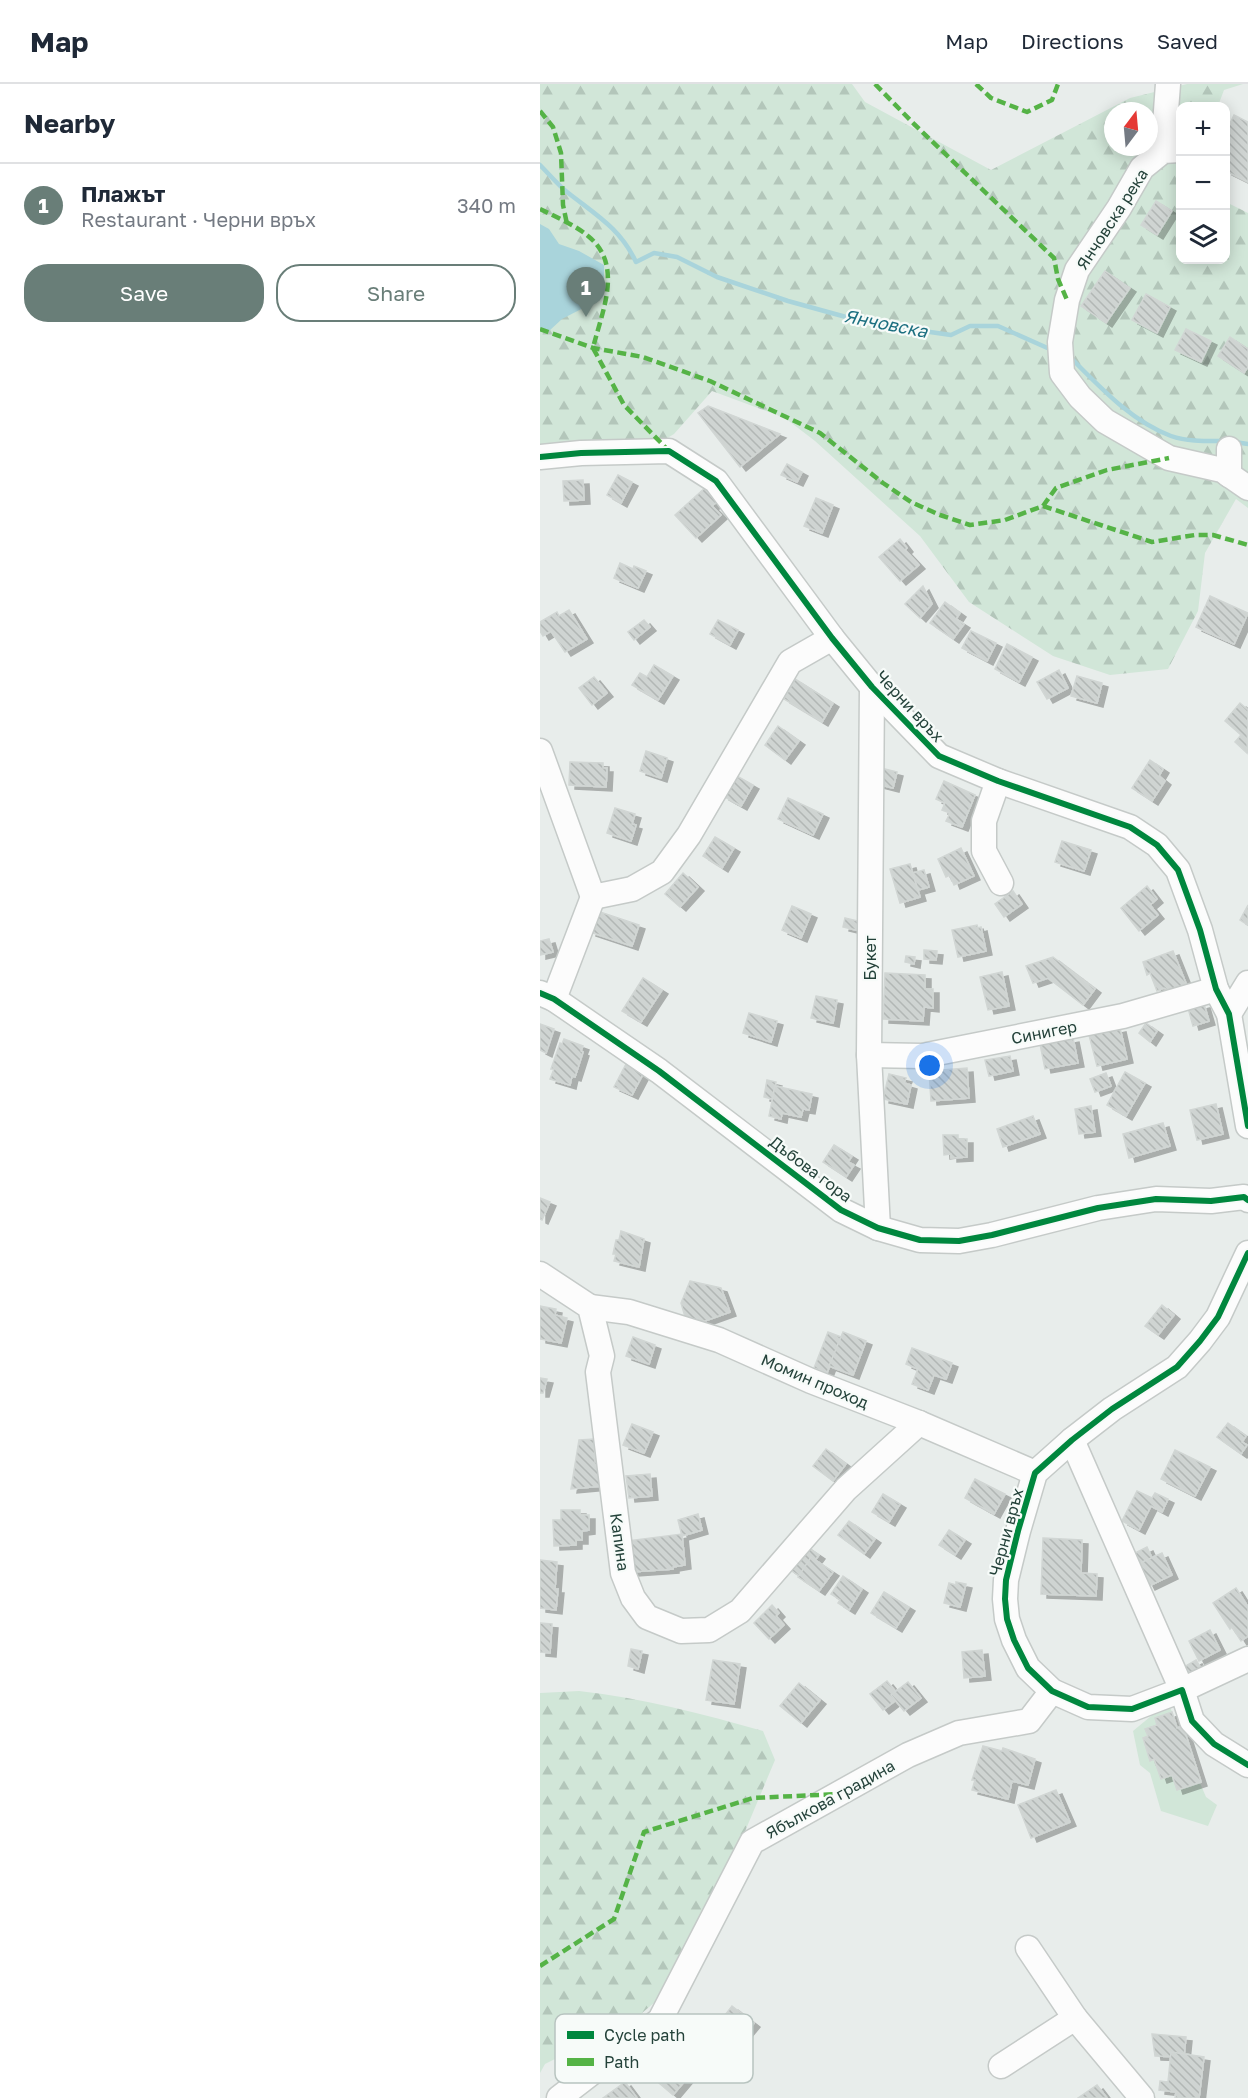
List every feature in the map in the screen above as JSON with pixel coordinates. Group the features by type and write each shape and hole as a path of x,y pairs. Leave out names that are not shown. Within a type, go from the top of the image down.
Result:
{"street":[{"path":"1168,84 1172,151"},
{"name":"Янчовска река","path":"1172,151 1142,168 1119,208 1077,270 1067,300 1060,342 1062,374 1080,397 1105,422 1169,458 1222,470 1238,481"},
{"path":"1229,449 1238,481"},
{"name":"Черни връх","path":"540,458 581,453 669,451 716,481 832,638 872,687 939,756 998,781 1130,827 1157,844 1178,870 1200,930 1216,989 1228,1014 1248,1126"},
{"path":"593,897 632,889 662,872 689,835 790,662 832,638"},
{"name":"Букет","path":"872,687 869,1055 878,1228"},
{"path":"540,751 593,897 547,996"},
{"path":"998,781 984,821 984,851 1001,884"},
{"path":"1228,1014 1248,984"},
{"name":"Синигер","path":"869,1055 922,1056 1123,1016 1216,989"},
{"name":"Дъбова гора","path":"547,996 659,1071 841,1210 878,1228 920,1240 958,1241 992,1235 1098,1208 1156,1199 1210,1202 1244,1197 1248,1200"},
{"name":"Черни връх","path":"1182,1690 1132,1709 1088,1707 1052,1691 1028,1668 1014,1640 1007,1619 1006,1580 1035,1473 1112,1409 1177,1367 1218,1317 1248,1252"},
{"path":"540,1274 590,1307"},
{"name":"Капина","path":"590,1307 602,1356 598,1372 623,1573 633,1598 647,1617 681,1631 710,1629 740,1611 846,1489 919,1423"},
{"name":"Момин проход","path":"590,1307 629,1312 719,1340 811,1381 919,1423 1035,1473"},
{"path":"1072,1440 1182,1690 1192,1721 1214,1744 1248,1765"},
{"path":"1182,1690 1248,1659"},
{"name":"Ябълкова градина","path":"663,2014 752,1842 908,1755 959,1733 1029,1721 1052,1691"},
{"path":"1028,1948 1075,2018 1142,2098"},
{"path":"1001,2066 1075,2018"},
{"name":"Ябълкова градина","path":"559,2098 578,2083"}],"green space":[{"path":"540,84 852,84 865,102 991,170 1104,111 1104,156 1158,156 1158,102 1122,102 1187,84 1243,84 1224,90 1220,102 1176,102 1176,264 1230,264 1230,204 1248,213 1248,508 1236,499 1205,553 1198,611 1168,669 1110,675 1053,656 969,602 920,536 815,441 785,418 712,391 674,434 636,457 540,451"},
{"path":"579,1691 626,1698 672,1707 763,1731 775,1760 689,1973 641,2014 555,2014 555,2059 545,2064 540,2073 540,1693"},
{"path":"1168,1702 1172,1712 1155,1718 1157,1725 1145,1729 1148,1736 1143,1738 1150,1760 1154,1759 1161,1779 1172,1775 1178,1790 1200,1783 1206,1797 1217,1805 1208,1826 1161,1811 1150,1773 1140,1765 1133,1731"}],"water":[{"path":"540,224 549,229 559,244 579,251 604,265 604,282 589,305 562,319 549,331 540,328"}],"building":[{"path":"1234,115 1248,122 1248,182 1230,173 1230,124"},
{"path":"1156,201 1172,211 1157,235 1141,225"},
{"path":"1105,271 1130,288 1106,323 1081,306"},
{"path":"1146,294 1170,307 1157,333 1132,320"},
{"path":"1186,329 1211,341 1201,362 1175,350"},
{"path":"1230,337 1248,349 1248,367 1244,373 1218,356"},
{"path":"708,406 780,434 740,467 698,413"},
{"path":"787,464 802,472 797,482 781,475"},
{"path":"618,475 632,482 621,503 607,495"},
{"path":"583,480 584,500 564,501 563,481"},
{"path":"707,486 720,499 712,506 721,515 696,538 675,515"},
{"path":"816,498 833,505 822,533 804,526"},
{"path":"900,539 907,548 905,550 919,565 900,581 879,557"},
{"path":"620,563 633,569 634,566 646,571 638,588 614,578"},
{"path":"923,586 932,604 920,618 905,604"},
{"path":"1210,596 1248,613 1234,644 1196,627"},
{"path":"945,602 960,613 956,619 964,624 953,639 930,623"},
{"path":"569,610 587,639 565,652 551,631 543,636 540,631 540,622 557,612 559,616"},
{"path":"644,620 650,627 634,640 628,632"},
{"path":"718,620 738,630 730,645 710,634"},
{"path":"971,631 996,643 987,661 962,648"},
{"path":"1007,644 1032,657 1019,682 995,669"},
{"path":"654,665 673,676 658,700 632,685 640,673 647,677"},
{"path":"1059,670 1068,688 1047,699 1037,682"},
{"path":"1077,676 1102,683 1097,703 1071,696"},
{"path":"594,677 607,693 592,705 579,688"},
{"path":"795,679 833,703 822,722 784,699"},
{"path":"1240,703 1248,710 1247,753 1235,742 1241,735 1225,721"},
{"path":"778,726 799,741 785,760 765,745"},
{"path":"646,751 667,758 661,778 640,771"},
{"path":"1150,760 1163,769 1159,776 1165,781 1152,801 1132,788"},
{"path":"570,762 603,763 603,768 607,768 606,787 569,785"},
{"path":"881,768 897,772 893,788 877,784"},
{"path":"735,775 753,785 741,806 723,796"},
{"path":"944,781 975,795 962,827 946,821 950,813 942,810 945,803 936,799"},
{"path":"788,798 823,814 813,835 778,819"},
{"path":"615,808 635,814 632,824 636,825 631,841 607,833"},
{"path":"715,837 734,848 722,868 703,856"},
{"path":"1062,841 1091,850 1084,871 1055,862"},
{"path":"961,848 974,876 954,885 950,875 946,877 938,859"},
{"path":"910,864 920,897 900,903 890,869"},
{"path":"924,870 929,887 918,890 913,873"},
{"path":"683,873 698,887 680,907 665,894"},
{"path":"1147,886 1157,899 1150,905 1158,915 1139,931 1121,908"},
{"path":"1013,891 1022,904 1004,917 995,904"},
{"path":"1248,905 1248,925 1240,920"},
{"path":"792,906 811,914 801,938 782,930"},
{"path":"597,911 639,925 632,946 590,932"},
{"path":"845,918 858,921 856,930 843,927"},
{"path":"977,925 978,928 981,927 986,951 958,957 952,930"},
{"path":"549,939 553,952 540,955 540,941"},
{"path":"924,950 937,951 936,960 924,959"},
{"path":"1173,951 1187,986 1173,993 1164,988 1157,991 1150,973 1147,975 1143,962"},
{"path":"906,956 915,957 914,964 905,962"},
{"path":"1053,957 1095,989 1083,1005 1048,978 1033,983 1026,966"},
{"path":"1002,972 1009,1006 988,1010 980,977"},
{"path":"885,973 925,975 925,989 933,989 933,1008 924,1007 923,1021 883,1019"},
{"path":"643,978 662,990 641,1022 622,1011"},
{"path":"816,996 837,1000 833,1023 811,1018"},
{"path":"1204,1004 1209,1021 1193,1026 1188,1008"},
{"path":"749,1013 777,1021 771,1042 743,1033"},
{"path":"1146,1023 1157,1031 1150,1042 1139,1033"},
{"path":"540,1024 554,1029 546,1053 540,1050"},
{"path":"1120,1028 1127,1059 1097,1066 1089,1035"},
{"path":"1073,1038 1078,1063 1045,1069 1040,1044"},
{"path":"564,1039 583,1046 575,1077 572,1076 570,1085 550,1079 560,1043 562,1044"},
{"path":"1010,1056 1013,1071 989,1076 985,1060"},
{"path":"626,1064 643,1074 632,1095 614,1087"},
{"path":"967,1068 969,1098 931,1101 929,1071"},
{"path":"1125,1072 1145,1083 1126,1116 1107,1105"},
{"path":"1106,1073 1111,1086 1095,1092 1090,1079"},
{"path":"889,1074 906,1078 904,1083 911,1085 907,1104 883,1099"},
{"path":"767,1080 776,1082 772,1099 764,1097"},
{"path":"775,1086 812,1094 809,1110 803,1109 801,1117 782,1113 781,1119 769,1116"},
{"path":"1216,1104 1223,1134 1197,1140 1190,1110"},
{"path":"1091,1106 1095,1132 1079,1134 1075,1109"},
{"path":"1033,1116 1040,1134 1003,1147 997,1129"},
{"path":"1163,1123 1170,1146 1129,1158 1123,1134"},
{"path":"943,1135 958,1135 958,1139 967,1139 967,1157 951,1158 951,1154 944,1155"},
{"path":"834,1145 852,1156 848,1162 854,1165 846,1177 823,1162"},
{"path":"540,1198 550,1202 542,1220 540,1219"},
{"path":"621,1231 644,1239 639,1267 614,1261 616,1240 619,1240"},
{"path":"690,1281 721,1288 730,1312 688,1327 681,1303"},
{"path":"1162,1305 1174,1315 1158,1335 1145,1326"},
{"path":"540,1306 556,1309 555,1315 567,1318 561,1343 540,1339"},
{"path":"828,1332 841,1337 827,1373 814,1368"},
{"path":"843,1332 866,1341 853,1375 829,1366"},
{"path":"633,1337 655,1345 649,1364 626,1356"},
{"path":"912,1348 952,1363 946,1379 934,1375 928,1390 912,1384 918,1369 906,1364"},
{"path":"540,1378 547,1379 543,1393 540,1393"},
{"path":"1228,1423 1246,1436 1242,1442 1247,1445 1241,1454 1217,1437"},
{"path":"632,1424 653,1432 644,1453 623,1445"},
{"path":"594,1439 595,1462 599,1462 602,1486 571,1489 579,1440"},
{"path":"826,1449 846,1464 833,1481 813,1466"},
{"path":"1175,1450 1210,1467 1195,1496 1161,1479"},
{"path":"650,1474 652,1496 629,1498 626,1476"},
{"path":"975,1479 1005,1494 994,1514 965,1498"},
{"path":"1137,1491 1152,1498 1155,1493 1168,1499 1162,1512 1151,1506 1139,1530 1122,1521"},
{"path":"883,1494 900,1504 889,1522 872,1512"},
{"path":"561,1510 580,1510 580,1515 589,1515 589,1530 582,1531 582,1540 576,1540 576,1545 554,1546 553,1520 561,1520"},
{"path":"698,1514 702,1530 682,1536 678,1520"},
{"path":"849,1521 875,1539 864,1554 838,1535"},
{"path":"949,1530 965,1540 955,1555 939,1545"},
{"path":"682,1534 685,1565 673,1567 673,1569 632,1572 628,1541"},
{"path":"1043,1538 1082,1540 1081,1573 1097,1574 1096,1596 1041,1594"},
{"path":"806,1546 819,1555 802,1578 789,1569"},
{"path":"1147,1547 1152,1558 1138,1564 1133,1554"},
{"path":"1162,1553 1172,1575 1149,1586 1138,1564"},
{"path":"811,1557 833,1572 819,1591 798,1577"},
{"path":"540,1560 557,1562 556,1610 540,1608"},
{"path":"843,1576 862,1589 849,1610 838,1603 840,1600 831,1594"},
{"path":"956,1582 966,1584 960,1607 944,1603 949,1583 956,1585"},
{"path":"1236,1588 1248,1607 1248,1636 1241,1641 1213,1603"},
{"path":"884,1592 909,1607 896,1628 871,1613"},
{"path":"772,1605 779,1613 776,1616 784,1625 769,1639 754,1623"},
{"path":"540,1623 552,1624 550,1653 540,1652"},
{"path":"1210,1630 1220,1650 1199,1661 1189,1641"},
{"path":"631,1649 642,1651 638,1669 628,1666"},
{"path":"982,1650 985,1676 964,1678 962,1652"},
{"path":"713,1660 740,1664 734,1704 706,1700"},
{"path":"1196,1660 1203,1672 1191,1679 1184,1667"},
{"path":"887,1681 900,1697 883,1710 870,1694"},
{"path":"908,1682 921,1698 904,1711 891,1695"},
{"path":"799,1683 820,1700 801,1723 780,1706"},
{"path":"1172,1712 1177,1728 1183,1726 1201,1782 1177,1790 1172,1775 1161,1779 1154,1759 1150,1761 1143,1738 1148,1736 1145,1729 1157,1725 1155,1718"},
{"path":"983,1746 1002,1751 1003,1748 1035,1759 1028,1785 1012,1781 1008,1799 972,1790 975,1780 972,1780"},
{"path":"1056,1790 1070,1822 1031,1838 1018,1805"},
{"path":"732,2006 742,2014 726,2014"},
{"path":"1152,2034 1186,2037 1184,2057 1155,2056"},
{"path":"1171,2052 1204,2057 1199,2098 1175,2098 1176,2092 1159,2090 1160,2081 1168,2082"},
{"path":"626,2083 637,2098 603,2098"},
{"path":"659,2083 683,2083 673,2095"},
{"path":"1097,2085 1107,2098 1078,2098"}],"waterway":[{"name":"Янчовска","path":"540,165 563,189 615,231 636,262 654,253 677,257 717,277 788,301 846,317 951,335 970,326 998,326 1052,350"},
{"name":"Янчовска","path":"1071,358 1117,402 1156,430 1184,439 1227,441"},
{"name":"Янчовска","path":"1235,442 1248,444"}],"marked path":[{"path":"875,84 1054,258 1058,279 1067,300"},
{"path":"976,84 991,98 1027,112 1052,100 1058,84"},
{"path":"540,111 553,127 561,153 563,205 567,224"},
{"path":"540,209 577,228 599,248 608,274 605,304 593,348 624,405 669,451"},
{"path":"540,329 593,348 643,357 710,381 820,433 911,502 970,525 1005,520 1043,506 1056,488 1107,470 1169,458"},
{"path":"1043,506 1152,542 1195,535 1213,535 1248,545"},
{"path":"540,1966 614,1919 644,1832 753,1798 839,1794"}],"cycle path":[{"path":"540,457 581,453 669,451 716,481 832,638 872,687 939,756 998,781 1130,827 1157,845 1178,870 1200,930 1216,989 1229,1014 1248,1126"},
{"path":"540,993 554,999 659,1071 841,1210 878,1228 920,1240 959,1241 1098,1208 1156,1199 1211,1201 1244,1197 1248,1200"},
{"path":"1248,1253 1218,1317 1177,1367 1112,1409 1035,1473 1006,1580 1005,1599 1007,1619 1014,1640 1028,1668 1052,1691 1088,1707 1132,1709 1182,1690 1192,1721 1214,1744 1248,1765"}],"place":[{"name":"Плажът","path":"586,317"}]}
